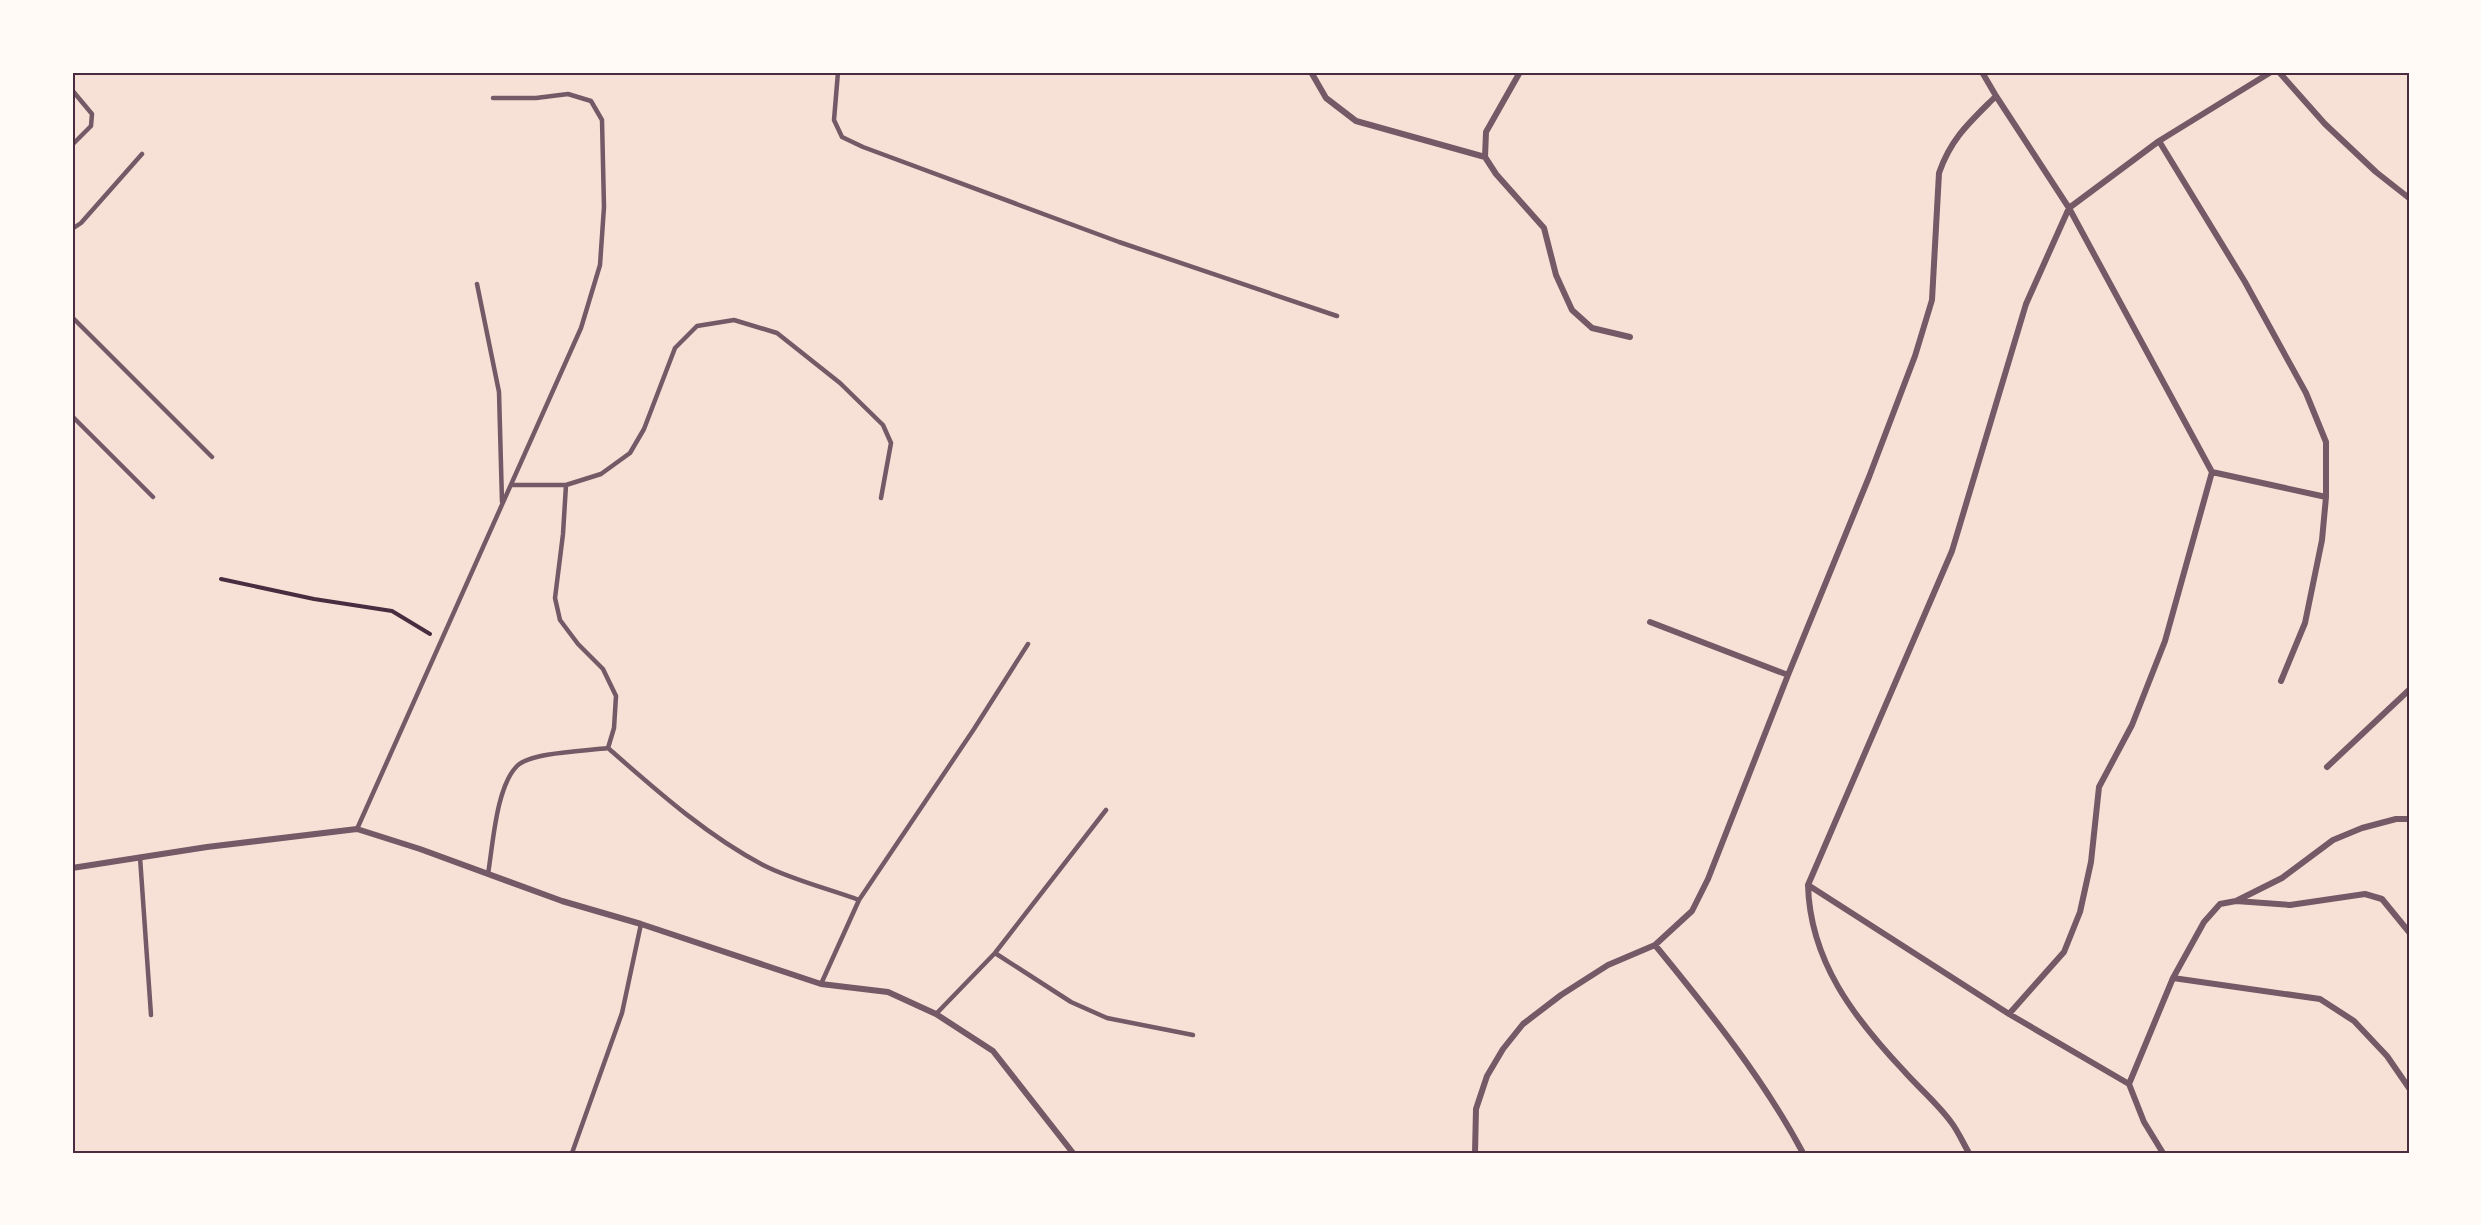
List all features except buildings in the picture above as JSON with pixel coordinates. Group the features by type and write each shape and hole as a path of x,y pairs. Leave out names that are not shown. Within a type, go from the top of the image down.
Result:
{"street":[{"path":"1311,72 1326,98 1356,121 1485,157"},
{"path":"1520,72 1486,132 1485,157 1496,174 1544,228 1556,275 1572,310 1592,328 1630,337"},
{"path":"1982,72 1995,96 2069,208 2212,472 2165,641 2132,725 2099,787 2091,862 2080,912 2064,952 2009,1014"},
{"path":"1969,1153 1950,1121 1880,1046 1837,988 1815,941 1808,908 1808,885 1952,551 2026,304 2069,208 2159,141 2271,72"},
{"path":"2279,72 2325,124 2376,172 2409,198"},
{"path":"1476,1153 1476,1109 1487,1076 1503,1049 1523,1024 1561,995 1608,965 1655,945 1692,911 1708,879 1915,356 1932,300 1939,172 1946,153 1958,134 1995,96"},
{"path":"2159,141 2245,282 2306,393 2325,442 2326,497 2322,540 2305,623 2281,681"},
{"path":"2212,472 2326,497"},
{"path":"1650,622 1788,675"},
{"path":"2326,767 2409,690"},
{"path":"2236,901 2282,878 2333,840 2362,828 2396,819 2409,819"},
{"path":"72,868 207,847 357,829 562,901 641,924 821,984 888,992 936,1014 993,1051 1073,1153"},
{"path":"1808,885 2009,1014 2129,1084 2144,1122 2163,1153"},
{"path":"2129,1084 2173,978 2204,922 2220,904 2236,901 2290,905 2365,894 2382,899 2409,933"},
{"path":"1655,945 1717,1020 1788,1125 1803,1153"},
{"path":"2173,978 2320,999 2355,1021 2386,1056 2409,1088"}],"lane":[{"path":"838,72 834,120 842,137 863,147 1119,242 1337,316"},
{"path":"72,90 92,114 91,126 72,145"},
{"path":"357,829 581,328 600,266 604,207 602,120 591,101 568,94 536,99 493,98"},
{"path":"72,229 81,223 142,154"},
{"path":"477,284 499,392 502,504"},
{"path":"72,317 212,457"},
{"path":"511,485 566,485 601,474 630,453 644,429 675,348 697,327 734,320 777,333 840,383 883,425 891,443 881,498"},
{"path":"72,416 153,497"},
{"path":"566,485 555,598 560,620 578,644 603,669 616,696 614,728 608,748"},
{"path":"821,984 859,900 1028,644"},
{"path":"488,874 504,784 518,765 536,758 608,748 660,793 736,849 765,866 859,900"},
{"path":"936,1014 995,953 1106,810"},
{"path":"140,857 151,1015"},
{"path":"572,1153 622,1013 641,924"},
{"path":"995,953 1071,1002 1107,1018 1193,1035"}],"path":[{"path":"221,579 314,599 392,611 441,641"}]}
